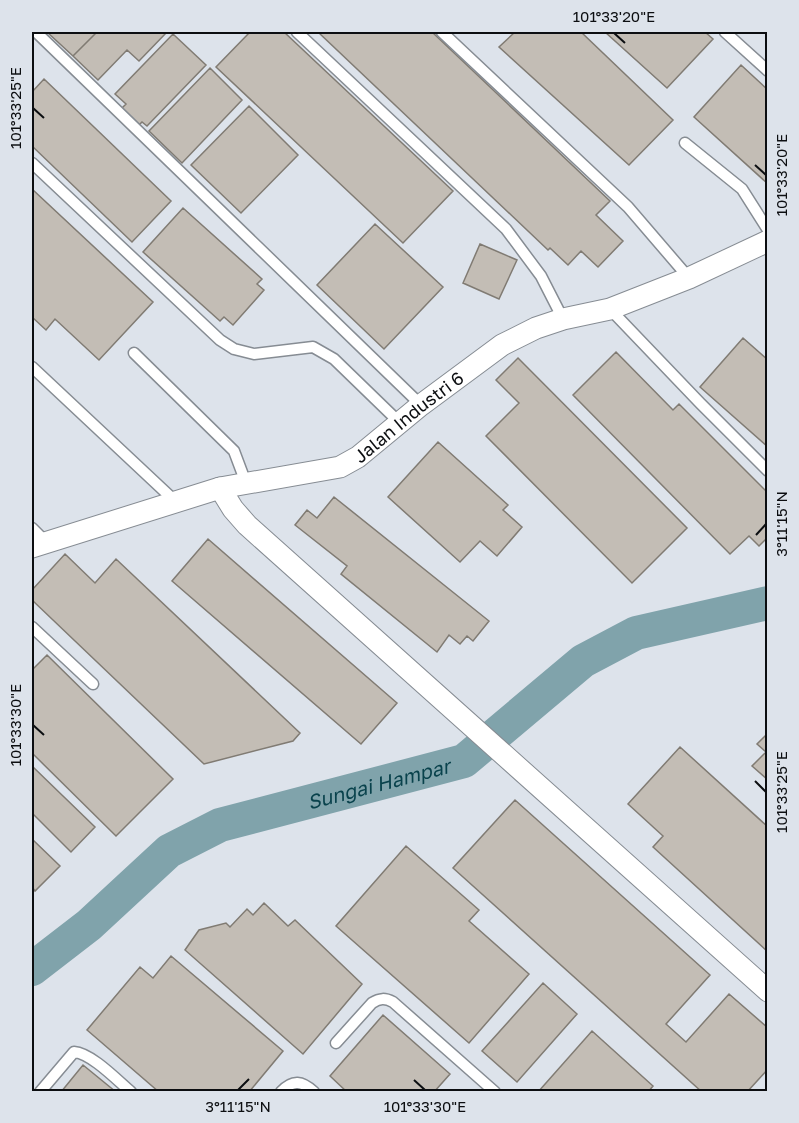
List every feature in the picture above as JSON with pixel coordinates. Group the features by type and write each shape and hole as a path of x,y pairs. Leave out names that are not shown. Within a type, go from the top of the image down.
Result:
{"street":[{"name":"Jalan Industri 6","path":"36,539 220,488 340,466 358,457 399,422 502,345 536,328 563,319 610,309 688,278 768,241"},
{"path":"220,488 247,525 768,991"}],"lane":[{"path":"36,32 421,405"},
{"path":"297,32 506,228 541,276 563,319"},
{"path":"442,32 628,207 688,278"},
{"path":"725,32 768,71"},
{"path":"685,143 742,189 768,230"},
{"path":"32,163 220,340 234,349 254,354 313,347 324,352 399,422"},
{"path":"610,309 768,471"},
{"path":"134,353 234,452 246,483"},
{"path":"32,367 176,502"},
{"path":"32,627 93,684"},
{"path":"336,1043 372,1003 379,999 386,999 393,1002 495,1092"},
{"path":"40,1092 74,1052 82,1052 131,1092"},
{"path":"281,1092 292,1082 299,1082 314,1092"}],"building":[{"path":"47,32 97,32 73,56"},
{"path":"97,32 167,32 139,61 127,50 98,80 73,56"},
{"path":"250,32 284,32 453,191 403,243 216,67"},
{"path":"318,32 432,32 610,201 596,215 623,241 598,267 581,251 568,265 550,248 548,250"},
{"path":"515,32 581,32 673,120 629,165 499,47"},
{"path":"605,32 705,32 713,39 667,88"},
{"path":"173,34 206,65 147,126 142,122 138,126 121,109 126,104 115,94"},
{"path":"741,65 768,90 768,184 694,117"},
{"path":"210,68 242,100 182,163 149,131"},
{"path":"44,79 171,201 132,242 32,146 32,92"},
{"path":"249,106 298,155 241,213 191,165"},
{"path":"32,189 153,302 99,360 55,319 46,330 32,317"},
{"path":"183,208 262,279 257,284 264,290 233,325 224,317 220,321 143,252"},
{"path":"375,224 443,287 384,349 317,285"},
{"path":"480,244 517,260 499,299 463,283"},
{"path":"743,338 768,360 768,447 700,387"},
{"path":"616,352 673,410 679,404 768,493 768,537 759,546 749,536 730,554 573,395"},
{"path":"518,358 687,528 632,583 486,436 519,403 496,380"},
{"path":"438,442 508,505 503,510 522,527 497,556 480,541 460,562 388,497"},
{"path":"334,497 489,621 473,641 467,636 460,644 449,635 437,652 341,574 347,566 295,525 307,510 317,518"},
{"path":"208,539 397,703 361,744 172,581"},
{"path":"65,554 95,583 116,559 300,733 293,741 204,764 32,600 32,590"},
{"path":"47,655 173,779 116,836 32,753 32,670"},
{"path":"768,733 768,780 752,766 766,752 757,744"},
{"path":"680,747 768,827 768,952 653,847 663,836 628,804"},
{"path":"32,766 95,827 71,852 32,813"},
{"path":"515,800 710,975 666,1024 686,1042 729,994 768,1028 768,1069 747,1092 702,1092 453,868"},
{"path":"32,839 60,866 35,891 32,887"},
{"path":"406,846 479,910 469,921 529,974 469,1043 336,926"},
{"path":"264,903 288,926 295,920 362,984 303,1054 185,950 199,930 226,923 230,927 247,909 253,915"},
{"path":"171,956 283,1051 249,1092 159,1092 87,1030 140,967 153,978"},
{"path":"543,983 577,1014 517,1082 482,1051"},
{"path":"383,1015 450,1074 434,1092 347,1092 330,1076"},
{"path":"592,1031 653,1086 648,1092 538,1092"},
{"path":"83,1065 116,1092 61,1092"}],"waterway":[{"name":"Sungai Hampar","path":"32,969 89,925 169,851 220,825 464,761 583,661 636,633 768,603"}]}
